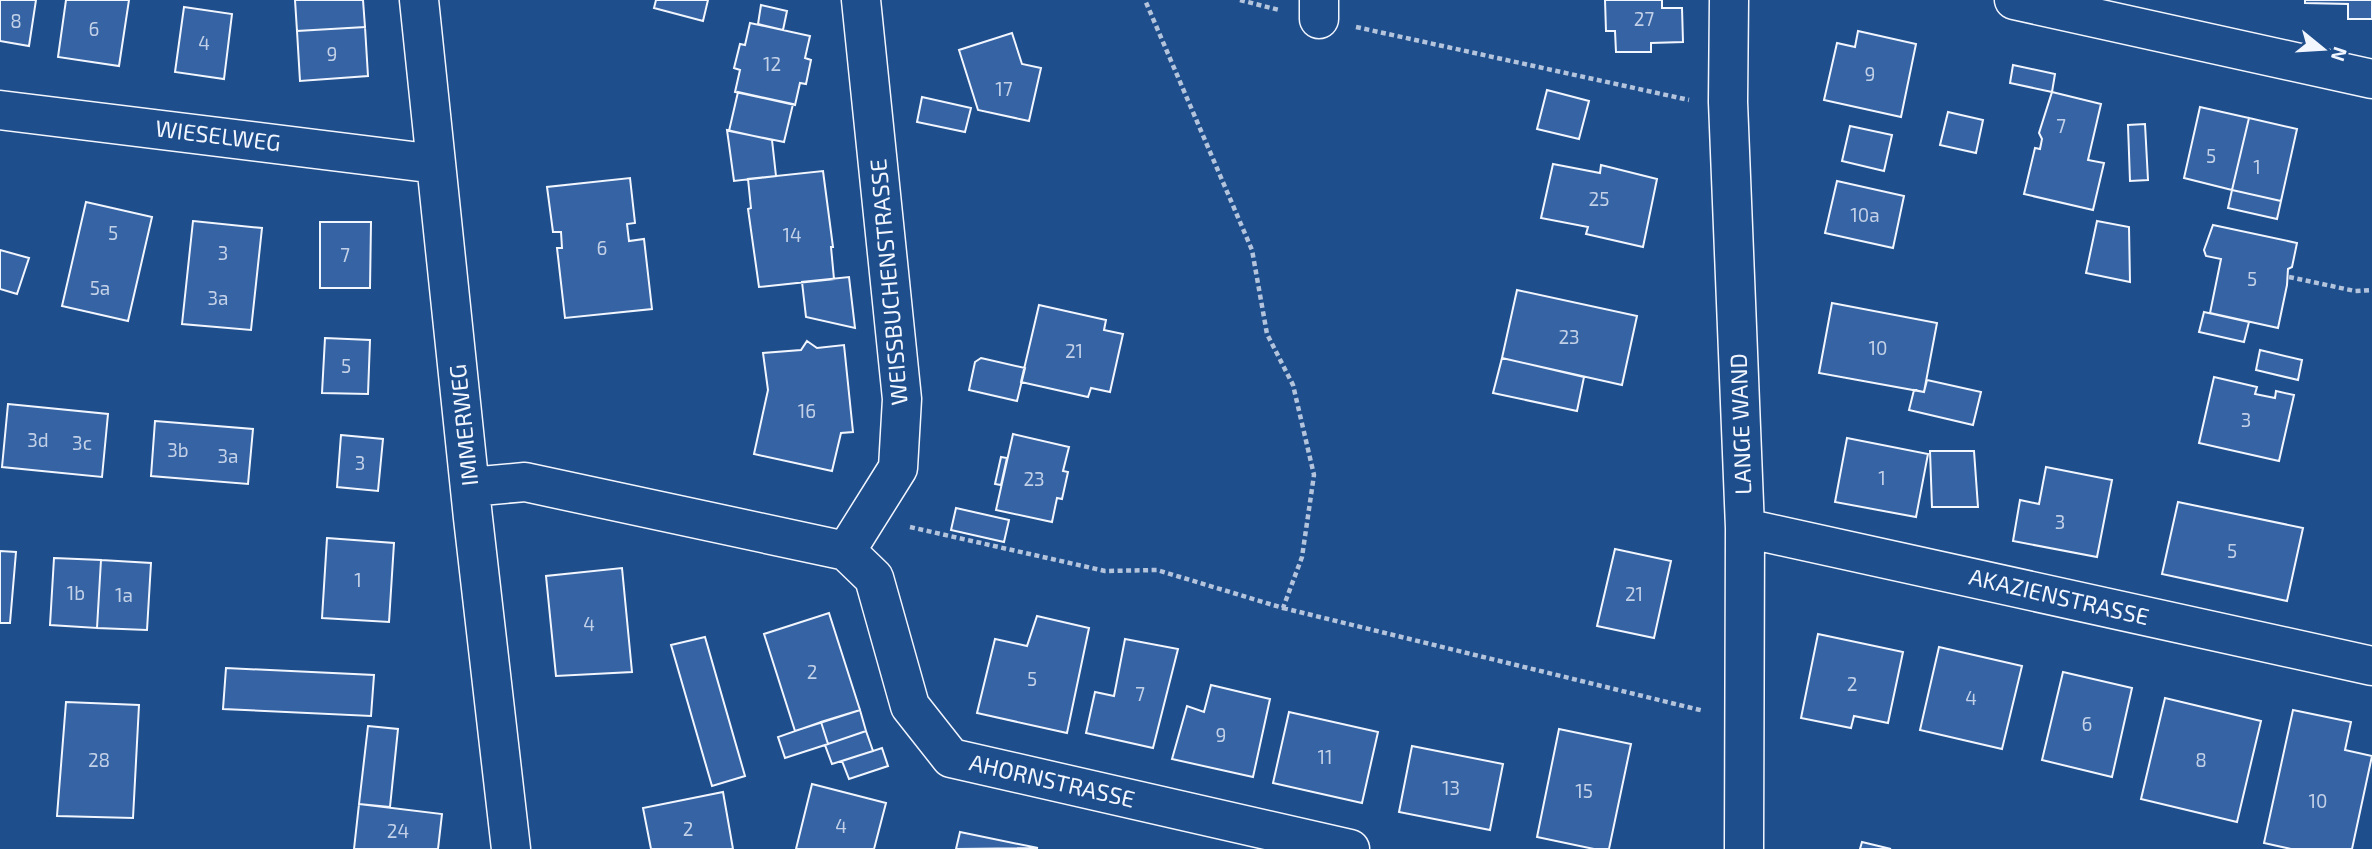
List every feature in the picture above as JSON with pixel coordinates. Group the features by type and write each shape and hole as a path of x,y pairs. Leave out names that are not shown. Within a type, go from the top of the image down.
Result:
{"street":[{"name":"IMMERWEG","path":"419,0 511,849"},
{"name":"WEISSBUCHENSTRASSE","path":"846,551 898,468 902,399 861,0"},
{"name":"LANGE WAND","path":"1729,0 1728,102 1745,527 1744,849"},
{"path":"2014,0 2372,79"},
{"name":"WIESELWEG","path":"0,110 436,164"},
{"path":"470,488 525,482 846,551"},
{"name":"AKAZIENSTRASSE","path":"1745,527 2372,666"},
{"name":"AHORNSTRASSE","path":"846,551 874,578 910,706 951,758 1350,849"}],"path":[{"path":"1145,0 1252,250 1267,334 1293,384 1314,475 1302,557 1283,608"},
{"path":"1240,0 1319,10 1706,104 1728,102"},
{"path":"2289,276 2355,291 2372,290"},
{"path":"865,518 1105,571 1157,570 1283,608 1746,721"}],"building":[{"path":"0,0 36,0 29,46 0,41"},
{"path":"66,0 129,0 119,66 58,57"},
{"path":"295,0 363,0 365,27 297,31"},
{"path":"656,0 708,0 703,21 654,8"},
{"path":"1605,0 1662,0 1662,8 1682,8 1683,42 1651,43 1651,52 1616,52 1615,31 1606,31"},
{"path":"2305,0 2372,0 2372,19 2348,19 2348,4 2305,3"},
{"path":"761,5 787,11 783,30 758,24"},
{"path":"184,7 232,14 224,79 175,72"},
{"path":"750,23 810,36 805,58 811,60 806,84 800,83 795,105 735,92 740,70 734,68 740,44 745,45"},
{"path":"365,27 368,76 300,81 297,31"},
{"path":"1858,31 1916,44 1901,117 1824,100 1837,43 1855,47"},
{"path":"1012,33 1022,64 1041,68 1029,121 978,110 959,50"},
{"path":"2013,65 2055,74 2052,92 2010,83"},
{"path":"1547,90 1589,101 1579,139 1537,129"},
{"path":"738,92 793,104 784,142 729,131"},
{"path":"2052,92 2101,104 2088,160 2104,163 2093,210 2024,194 2035,148 2040,149 2042,139 2039,133"},
{"path":"922,97 971,108 965,132 917,122"},
{"path":"2200,107 2249,118 2232,190 2184,178"},
{"path":"1948,112 1983,120 1976,153 1940,145"},
{"path":"2249,118 2297,129 2281,201 2232,190"},
{"path":"2145,124 2148,180 2130,181 2128,125"},
{"path":"1850,126 1892,135 1884,171 1842,161"},
{"path":"727,130 772,140 776,176 734,181"},
{"path":"1553,164 1600,173 1601,165 1657,179 1643,247 1586,234 1588,227 1541,218"},
{"path":"823,171 833,247 834,279 759,287 748,209 751,208 748,179"},
{"path":"630,178 635,223 627,224 629,241 644,239 652,309 565,318 557,248 562,248 561,232 553,232 547,187"},
{"path":"1837,181 1904,196 1893,248 1825,233"},
{"path":"2232,190 2281,201 2277,219 2228,208"},
{"path":"86,202 152,217 128,321 62,306"},
{"path":"193,221 262,228 251,330 182,324"},
{"path":"2097,221 2129,227 2130,282 2086,273"},
{"path":"320,222 371,222 370,288 320,288"},
{"path":"2213,225 2297,243 2292,267 2288,269 2278,328 2210,313 2221,259 2206,256 2204,250"},
{"path":"0,250 29,258 17,294 0,289"},
{"path":"849,277 855,328 806,317 802,282"},
{"path":"1517,290 1637,316 1622,385 1502,358"},
{"path":"1832,303 1937,323 1924,392 1819,373"},
{"path":"1039,305 1106,320 1104,330 1123,334 1110,392 1091,388 1088,397 1021,382"},
{"path":"2204,312 2249,322 2244,342 2199,332"},
{"path":"325,338 370,340 368,394 322,393"},
{"path":"807,341 817,348 844,345 853,432 841,433 832,471 754,454 768,390 763,353 801,350"},
{"path":"2260,350 2302,360 2298,380 2256,370"},
{"path":"981,358 1025,368 1017,401 969,390 975,362"},
{"path":"1502,358 1584,377 1577,411 1493,393"},
{"path":"2214,377 2257,387 2255,394 2275,398 2276,391 2294,395 2279,461 2199,443"},
{"path":"1927,380 1981,392 1973,425 1909,410 1914,390 1924,392"},
{"path":"8,404 108,414 102,477 2,467"},
{"path":"155,421 253,429 248,484 151,476"},
{"path":"1013,434 1069,447 1063,471 1068,472 1062,499 1057,498 1052,522 996,510"},
{"path":"341,435 383,439 378,491 337,487"},
{"path":"1847,438 1928,454 1916,517 1835,502"},
{"path":"1930,451 1974,451 1978,507 1932,507"},
{"path":"1001,457 1007,458 1001,485 995,484"},
{"path":"2046,467 2112,480 2097,557 2013,541 2020,500 2039,504"},
{"path":"2178,502 2303,528 2287,601 2162,574"},
{"path":"956,508 1009,520 1004,542 951,530"},
{"path":"327,538 394,543 389,622 322,618"},
{"path":"1615,549 1671,561 1654,638 1597,626"},
{"path":"0,551 16,552 10,623 0,623"},
{"path":"54,558 101,560 97,628 50,625"},
{"path":"101,560 151,563 147,630 97,628"},
{"path":"622,568 632,672 556,676 546,576"},
{"path":"829,613 860,710 795,731 764,634"},
{"path":"1037,616 1089,628 1067,733 977,713 995,639 1027,646"},
{"path":"1818,634 1903,652 1888,723 1854,716 1851,728 1801,718"},
{"path":"705,637 745,776 712,786 671,645"},
{"path":"1125,639 1178,649 1153,748 1086,733 1095,692 1114,696"},
{"path":"1939,647 2022,666 2002,749 1920,730"},
{"path":"226,668 374,675 371,716 223,709"},
{"path":"2063,672 2132,688 2112,777 2042,760"},
{"path":"1211,685 1270,699 1253,777 1172,759 1187,706 1204,712"},
{"path":"2165,698 2261,721 2237,822 2141,799"},
{"path":"66,702 139,705 133,818 57,816"},
{"path":"860,710 866,731 828,744 821,722"},
{"path":"2293,710 2351,722 2345,750 2372,756 2352,849 2291,849 2264,843"},
{"path":"1289,712 1378,732 1362,803 1273,783"},
{"path":"821,722 828,744 785,758 778,737"},
{"path":"368,726 398,729 390,807 359,804"},
{"path":"1559,729 1631,744 1609,849 1594,849 1537,837"},
{"path":"866,731 873,751 832,764 825,745"},
{"path":"1412,746 1503,764 1490,830 1399,812"},
{"path":"882,748 888,766 849,779 842,761"},
{"path":"812,784 886,803 874,849 796,849"},
{"path":"723,792 733,849 651,849 643,808"},
{"path":"359,804 442,814 438,849 354,849"},
{"path":"960,832 1038,848 956,849"},
{"path":"1862,842 1891,849 1860,849"}]}
